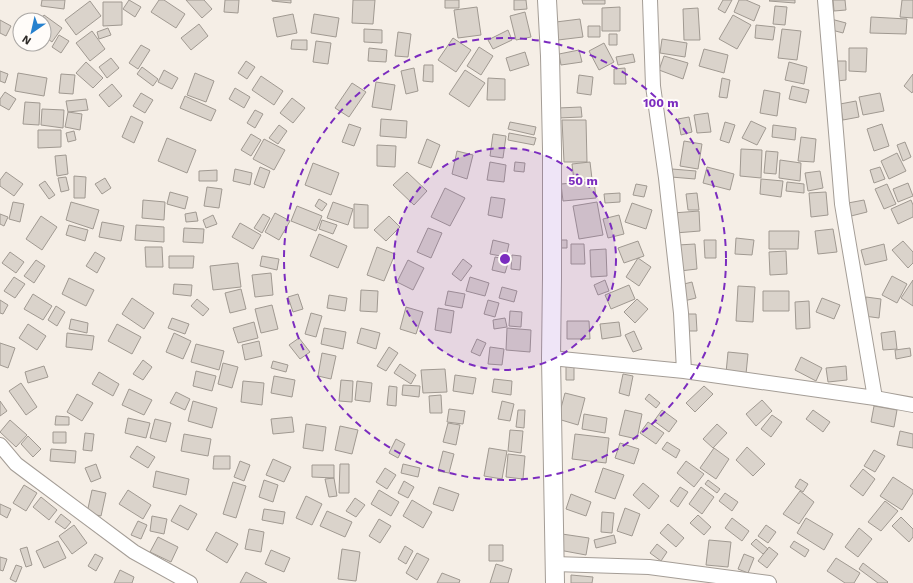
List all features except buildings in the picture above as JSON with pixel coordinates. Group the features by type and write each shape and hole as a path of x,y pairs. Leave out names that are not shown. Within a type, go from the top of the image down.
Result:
{"street":[{"path":"547,0 552,150 551,358 555,583"},
{"path":"650,0 653,86 666,178 681,313 684,371"},
{"path":"825,0 842,204 875,398"},
{"path":"551,358 684,371 875,398 913,405"},
{"path":"0,445 16,464 134,552 190,583"},
{"path":"554,564 649,567 769,583"}]}
